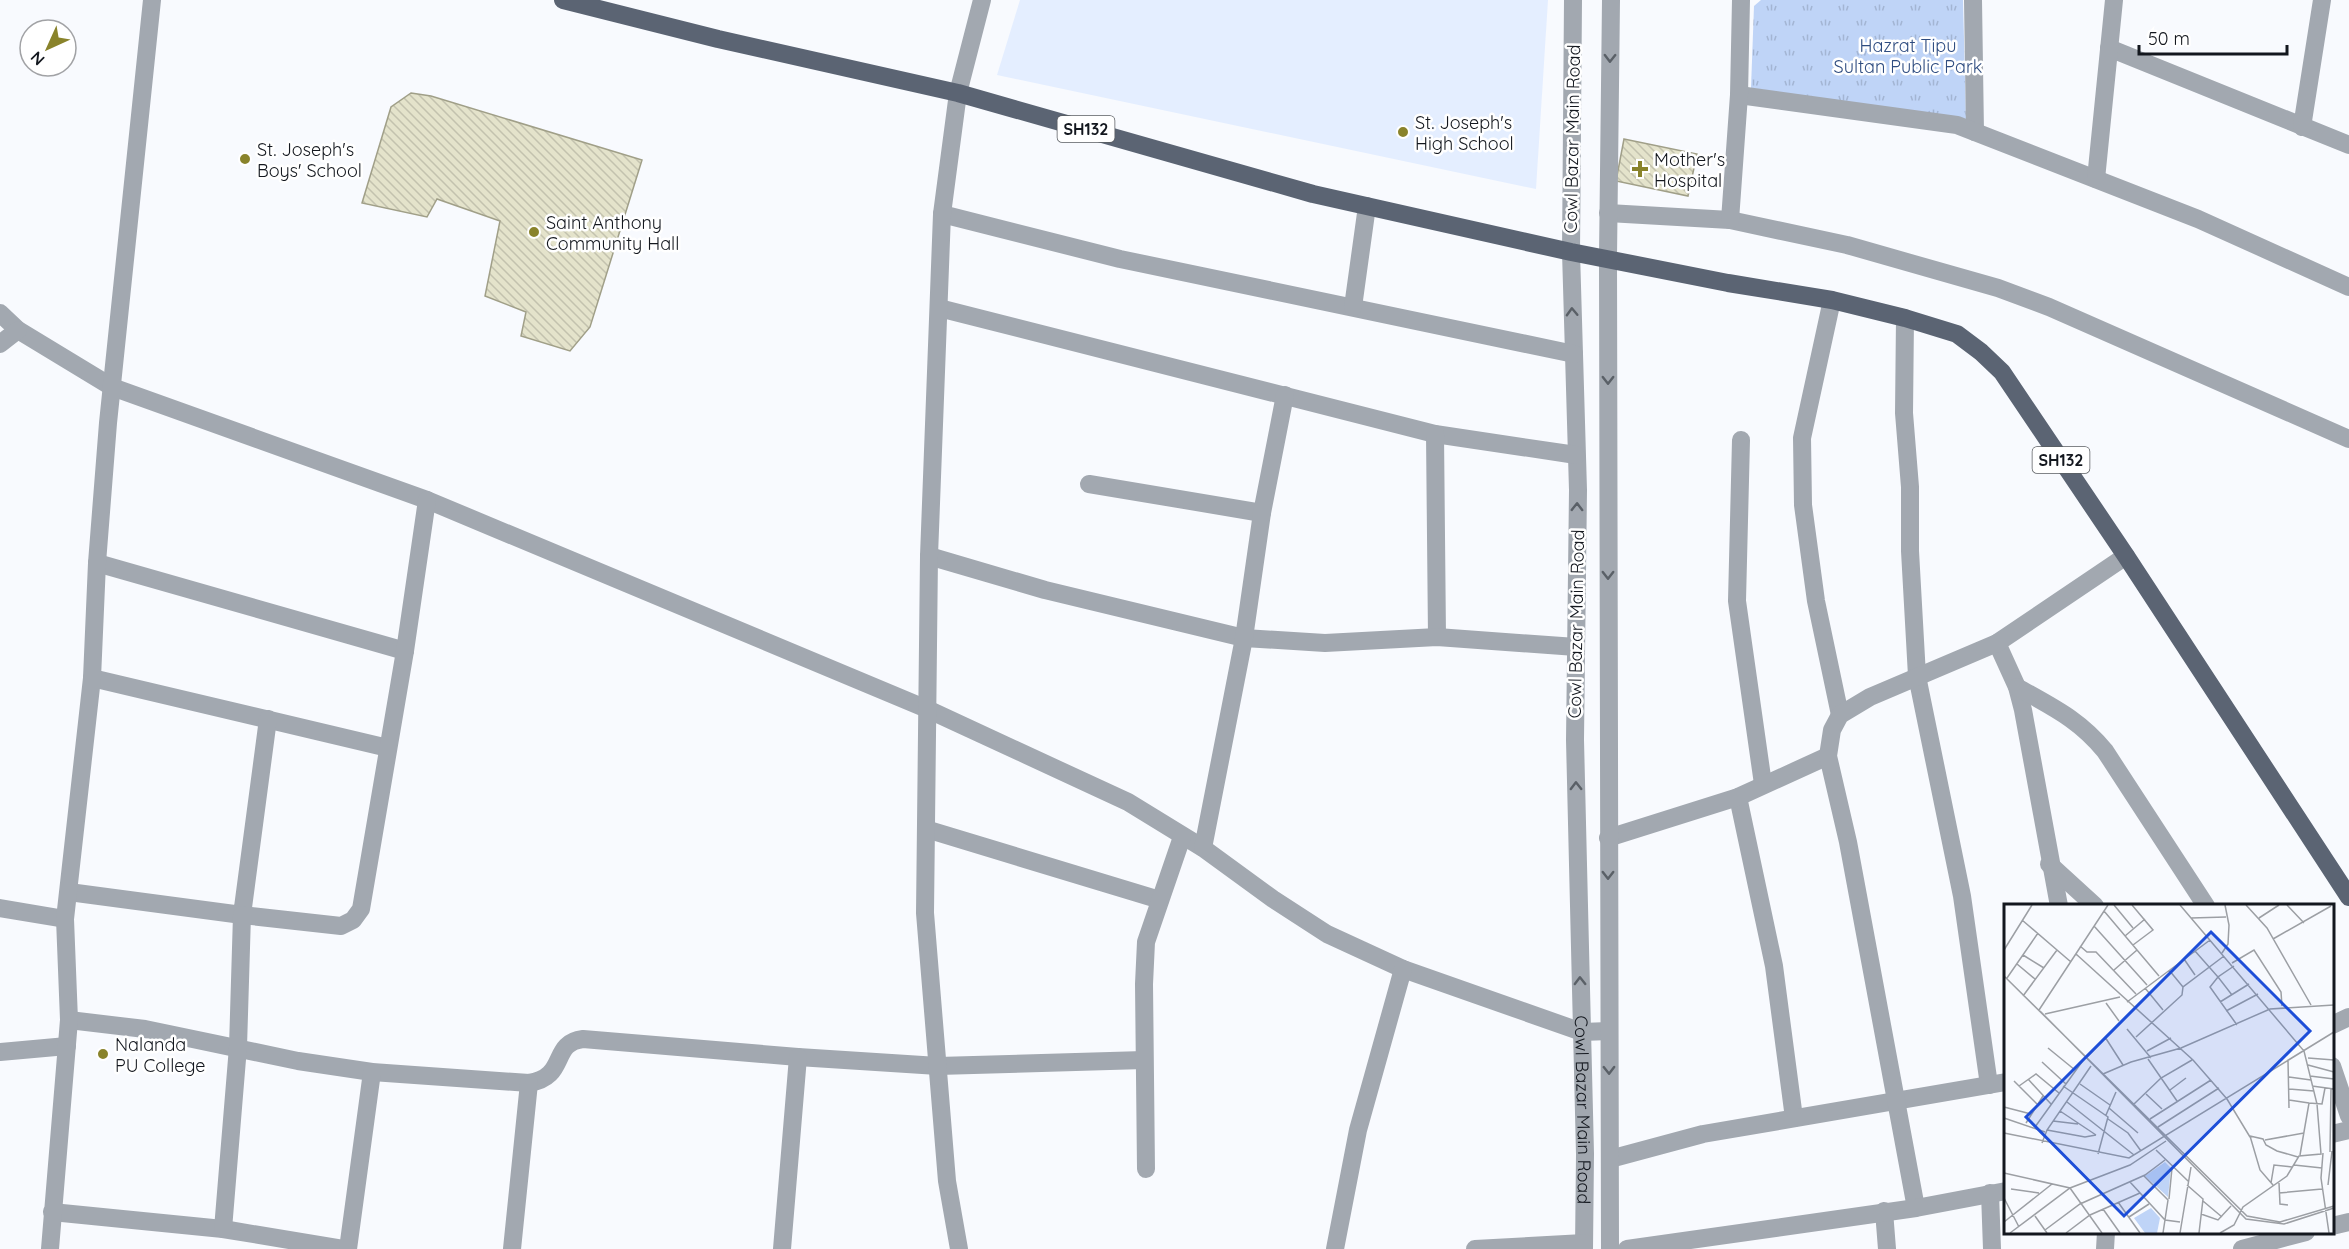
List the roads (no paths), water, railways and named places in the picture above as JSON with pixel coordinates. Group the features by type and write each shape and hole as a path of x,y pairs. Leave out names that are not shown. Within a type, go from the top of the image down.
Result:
{"main road":[{"name":"SH132","path":"563,0 718,39 958,93 1313,194 1570,252 1728,283 1832,300 1957,334 2002,372 2126,556 2349,897"}],"street":[{"path":"50,1249 69,1020 65,919 92,678 97,563 112,387 152,0"},
{"path":"959,1249 947,1181 926,913 929,556 942,214 958,93 982,0"},
{"name":"Cowl Bazar Main Road","path":"1573,0 1570,252 1576,455 1575,740 1582,1032 1584,1246"},
{"name":"Cowl Bazar Main Road","path":"1610,1249 1608,213 1611,0"},
{"path":"1973,0 1975,132"},
{"path":"2096,179 2114,0"},
{"path":"2302,127 2322,0"},
{"path":"1730,220 1743,1"},
{"path":"2109,48 2349,145"},
{"path":"1739,95 1958,125 2198,219 2349,287"},
{"path":"1353,307 1367,206"},
{"path":"1608,213 1730,220 1847,245 1998,288 2049,307 2349,439"},
{"path":"942,214 1120,259 1574,354"},
{"path":"1832,300 1802,438 1803,506 1816,601 1840,715"},
{"path":"939,308 1435,434 1576,455"},
{"path":"0,313 18,330 112,387 428,500 927,708 1128,802 1203,848 1273,899 1327,934 1403,969 1582,1032 1608,1031"},
{"path":"1610,1159 1703,1134 1997,1084 1962,896 1917,676 1910,551 1910,486 1904,413 1905,318"},
{"path":"0,344 18,330"},
{"path":"1203,848 1244,638 1262,513 1285,395"},
{"path":"1435,434 1437,638"},
{"path":"1741,440 1737,601 1763,784"},
{"path":"1089,484 1262,513"},
{"path":"69,892 341,926 353,920 361,909 428,500"},
{"path":"929,556 1044,590 1244,638 1325,643 1437,638 1576,647"},
{"path":"1916,1208 1848,842 1828,756 1832,730 1840,715 1870,697 1997,643 2126,556"},
{"path":"97,563 405,651"},
{"path":"1997,643 2017,687 2049,864 2059,904"},
{"path":"92,678 388,748"},
{"path":"2017,687 2071,717 2093,736 2205,904"},
{"path":"223,1229 238,1047 242,915 268,719"},
{"path":"1608,838 1738,797 1828,756"},
{"path":"1738,797 1774,966 1794,1118"},
{"path":"926,829 1160,900"},
{"path":"1146,1169 1144,984 1146,942 1182,837"},
{"path":"2049,864 2093,904"},
{"path":"0,908 65,919"},
{"path":"1335,1249 1358,1130 1403,969"},
{"path":"2334,1024 2349,1017"},
{"path":"69,1020 145,1029 298,1060 372,1072 530,1083 543,1081 552,1072 566,1046 583,1039 938,1066 1144,1060"},
{"path":"0,1052 67,1046"},
{"path":"782,1249 798,1057"},
{"path":"348,1249 372,1072"},
{"path":"2334,1072 2349,1116"},
{"path":"512,1249 530,1083"},
{"path":"2334,1134 2349,1130"},
{"path":"1627,1249 1740,1242 1884,1211 1916,1208 1998,1192 1992,1249"},
{"path":"1884,1211 1887,1249"},
{"path":"52,1212 223,1229 343,1249"},
{"path":"2334,1226 2349,1222"},
{"path":"2104,1249 2106,1234"},
{"path":"2242,1249 2298,1239"},
{"path":"1475,1249 1584,1246"}],"place":[{"name":"St. Joseph's High School","path":"1403,132"},
{"name":"St. Joseph's Boys' School","path":"245,159"},
{"name":"Mother's Hospital","path":"1640,169"},
{"name":"Saint Anthony Community Hall","path":"534,232"},
{"name":"Nalanda PU College","path":"103,1054"}],"park label":[{"name":"Hazrat Tipu Sultan Public Park","path":"1908,55"}]}
